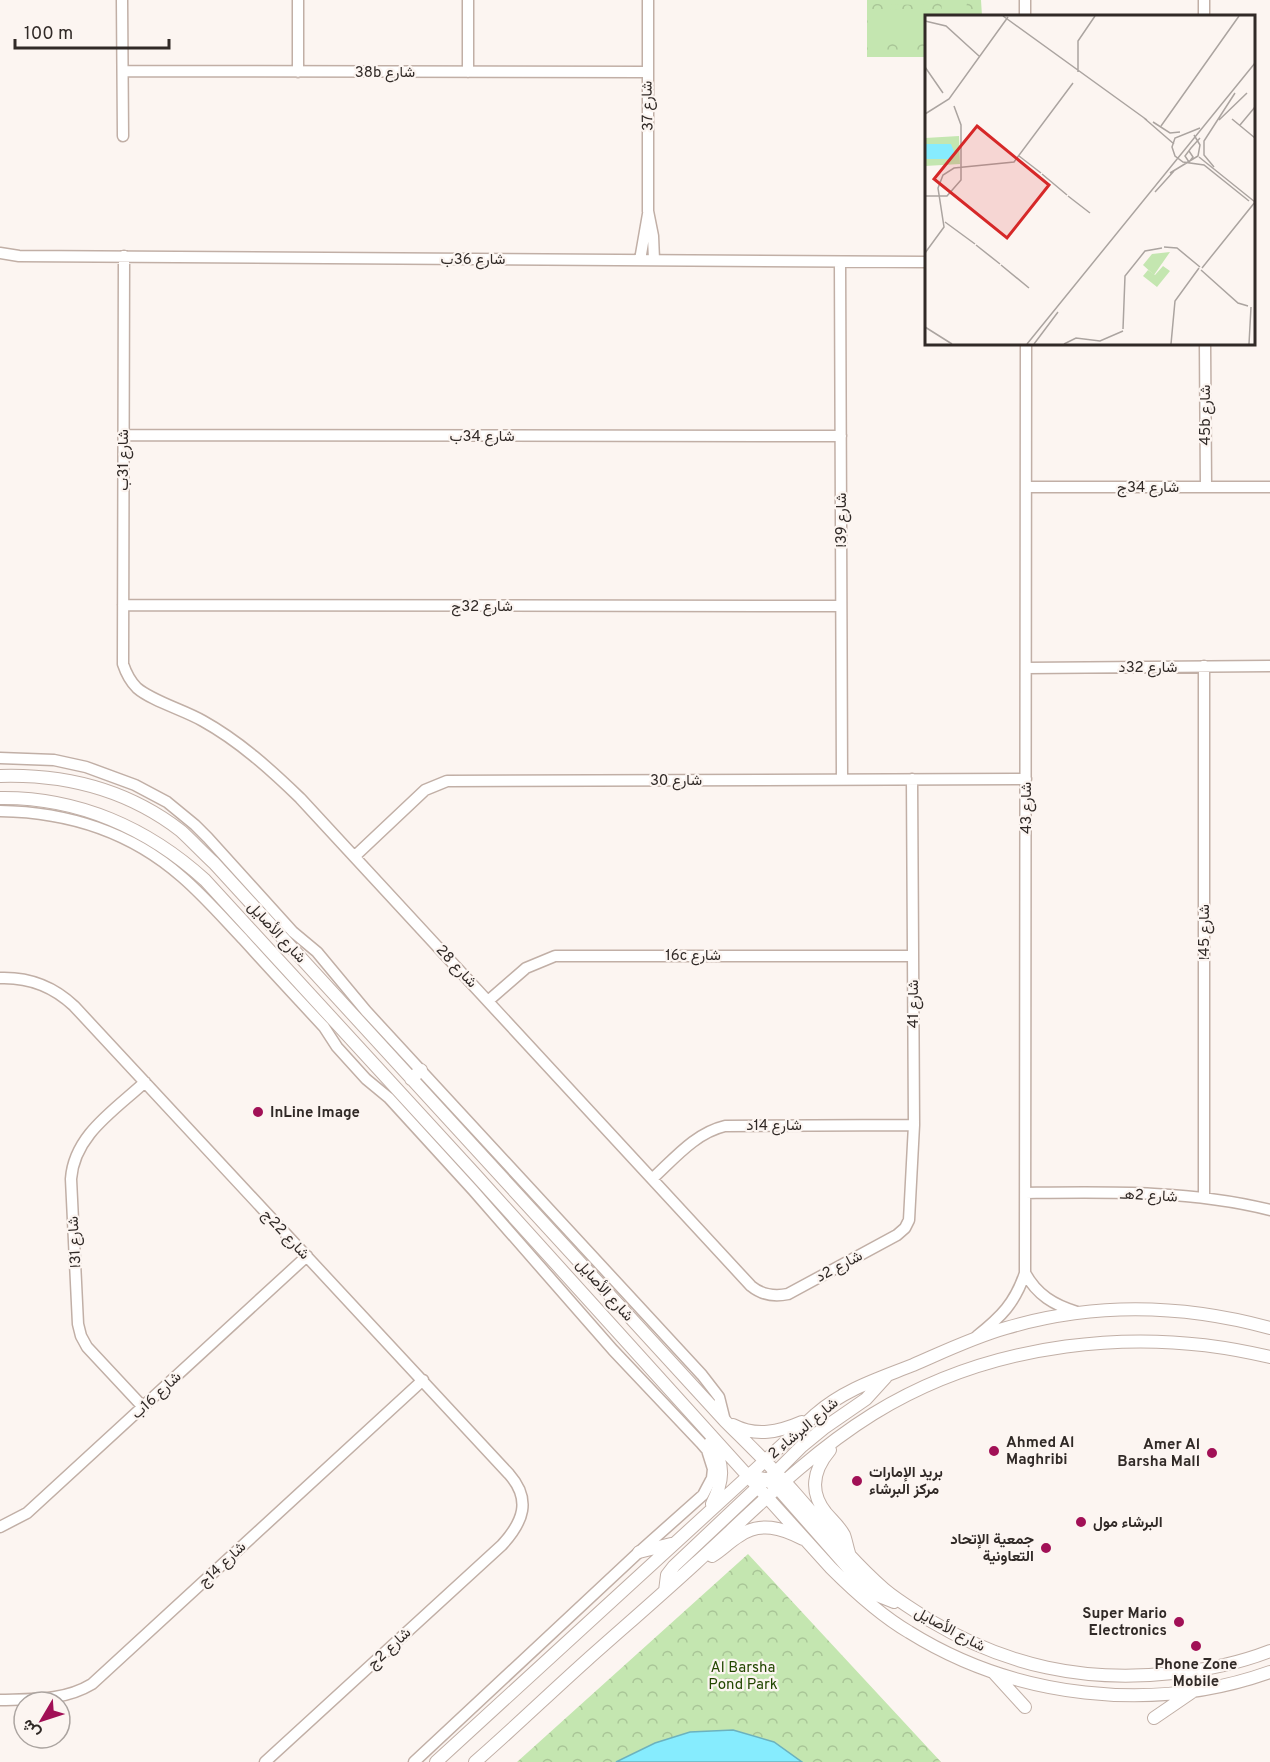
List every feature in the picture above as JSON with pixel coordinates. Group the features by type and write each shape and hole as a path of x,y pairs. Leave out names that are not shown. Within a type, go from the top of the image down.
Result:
{"street":[{"path":"122,0 123,136"},
{"path":"298,0 298,72"},
{"path":"468,0 468,72"},
{"name":"شارع 37","path":"648,0 648,211 654,260"},
{"name":"38b شارع","path":"123,71 647,72"},
{"name":"شارع 37","path":"640,260 648,211"},
{"name":"شارع 36ب","path":"0,253 19,256"},
{"name":"شارع 36ب","path":"0,258 124,256 925,262"},
{"name":"شارع 31ب","path":"123,664 124,256"},
{"name":"شارع 39ا","path":"840,262 842,779"},
{"name":"شارع 43","path":"973,1340 1000,1318 1013,1301 1025,1273 1026,345"},
{"name":"45b شارع","path":"1205,345 1206,487"},
{"name":"شارع 34ب","path":"123,435 841,436"},
{"name":"شارع 34ج","path":"1026,487 1270,487"},
{"name":"شارع 32ج","path":"123,605 841,606"},
{"name":"شارع 28","path":"123,664 128,677 142,692 218,729 300,798 751,1286 769,1295"},
{"name":"شارع 45ا","path":"1204,666 1204,1198"},
{"name":"شارع 32د","path":"1026,668 1270,666"},
{"path":"0,758 54,760 86,767 135,785 159,797 181,813 208,838 293,932 317,952 366,1011 702,1375 719,1396 725,1421 747,1431 766,1433 792,1426 816,1414"},
{"name":"شارع الأصايل","path":"0,776 44,777 87,784 137,804 182,832 214,863 764,1461 770,1482 809,1542 839,1576 880,1613 936,1648 993,1672 1032,1684 1068,1690 1140,1695 1194,1690 1270,1671"},
{"name":"شارع 41","path":"905,1228 910,1216 914,1125 912,779"},
{"name":"شارع 30","path":"355,856 424,790 447,781 1026,779"},
{"name":"شارع الأصايل","path":"0,798 25,798 63,804 100,814 132,835 178,857 205,880 439,1144 683,1405 751,1473 770,1482 902,1603 952,1633 989,1650 1037,1666 1088,1675 1140,1677 1186,1672 1226,1665 1270,1651"},
{"path":"0,811 46,814 132,835"},
{"name":"16c شارع","path":"488,1001 526,968 555,956 913,956"},
{"name":"شارع 22ج","path":"0,978 28,980 57,992 74,1006 423,1380 517,1484 522,1496 523,1509 520,1521 512,1533"},
{"path":"411,1079 421,1070"},
{"name":"شارع 31ا","path":"143,1407 87,1347 81,1336 78,1324 71,1179 74,1160 88,1134 145,1082"},
{"name":"شارع 14د","path":"652,1179 698,1137 725,1126 914,1125"},
{"path":"414,1762 703,1495 708,1487 712,1468 707,1450 636,1374 439,1144"},
{"name":"شارع 2هـ","path":"1026,1193 1115,1193 1204,1198 1270,1210"},
{"name":"شارع 2د","path":"769,1295 788,1294 897,1235 905,1228"},
{"name":"شارع 16ب","path":"0,1527 27,1513 307,1256"},
{"path":"1025,1273 1050,1302 1077,1312"},
{"name":"شارع البرشاء 2","path":"436,1762 816,1414 849,1390 1005,1328 1077,1312 1144,1308 1177,1310 1240,1320 1270,1328"},
{"name":"شارع البرشاء 2","path":"475,1762 697,1562 770,1482 873,1414 908,1395 973,1368 1031,1352 1082,1344 1172,1342 1222,1347 1270,1357"},
{"path":"636,1374 646,1364"},
{"path":"664,1591 667,1575 674,1566 770,1482 792,1455 824,1428 866,1399 887,1376"},
{"path":"660,1378 676,1386 751,1473"},
{"name":"شارع 14ج","path":"0,1700 62,1697 92,1684 423,1380"},
{"path":"683,1405 713,1447 721,1463 722,1480 708,1512"},
{"path":"841,1437 818,1467 815,1490 820,1505 844,1536 850,1557"},
{"path":"770,1482 866,1587 879,1596 902,1603"},
{"path":"697,1562 721,1551 740,1535 760,1527 778,1528 809,1542"},
{"name":"شارع 2ج","path":"265,1762 502,1545 512,1533"},
{"path":"639,1552 673,1544"},
{"path":"993,1672 1025,1707"},
{"path":"1154,1718 1194,1690"}],"green space":[{"path":"867,0 981,0 982,15 925,15 925,57 867,57"},
{"path":"873,0 926,0 926,5 873,4"},
{"path":"942,0 967,0 966,15 941,15"},
{"path":"871,9 935,10 935,15 925,15 925,43 871,43"},
{"name":"Al Barsha Pond Park","path":"748,1554 941,1762 517,1762"}],"water":[{"path":"733,1730 774,1742 802,1762 616,1762 655,1743 690,1732"}],"place":[{"name":"InLine Image","path":"258,1112"},
{"name":"Ahmed Al Maghribi","path":"994,1451"},
{"name":"Amer Al Barsha Mall","path":"1212,1453"},
{"name":"بريد الإمارات مركز البرشاء","path":"857,1481"},
{"name":"البرشاء مول","path":"1081,1522"},
{"name":"جمعية الإتحاد التعاونية","path":"1046,1548"},
{"name":"Super Mario Electronics","path":"1179,1622"},
{"name":"Phone Zone Mobile","path":"1196,1646"}]}
